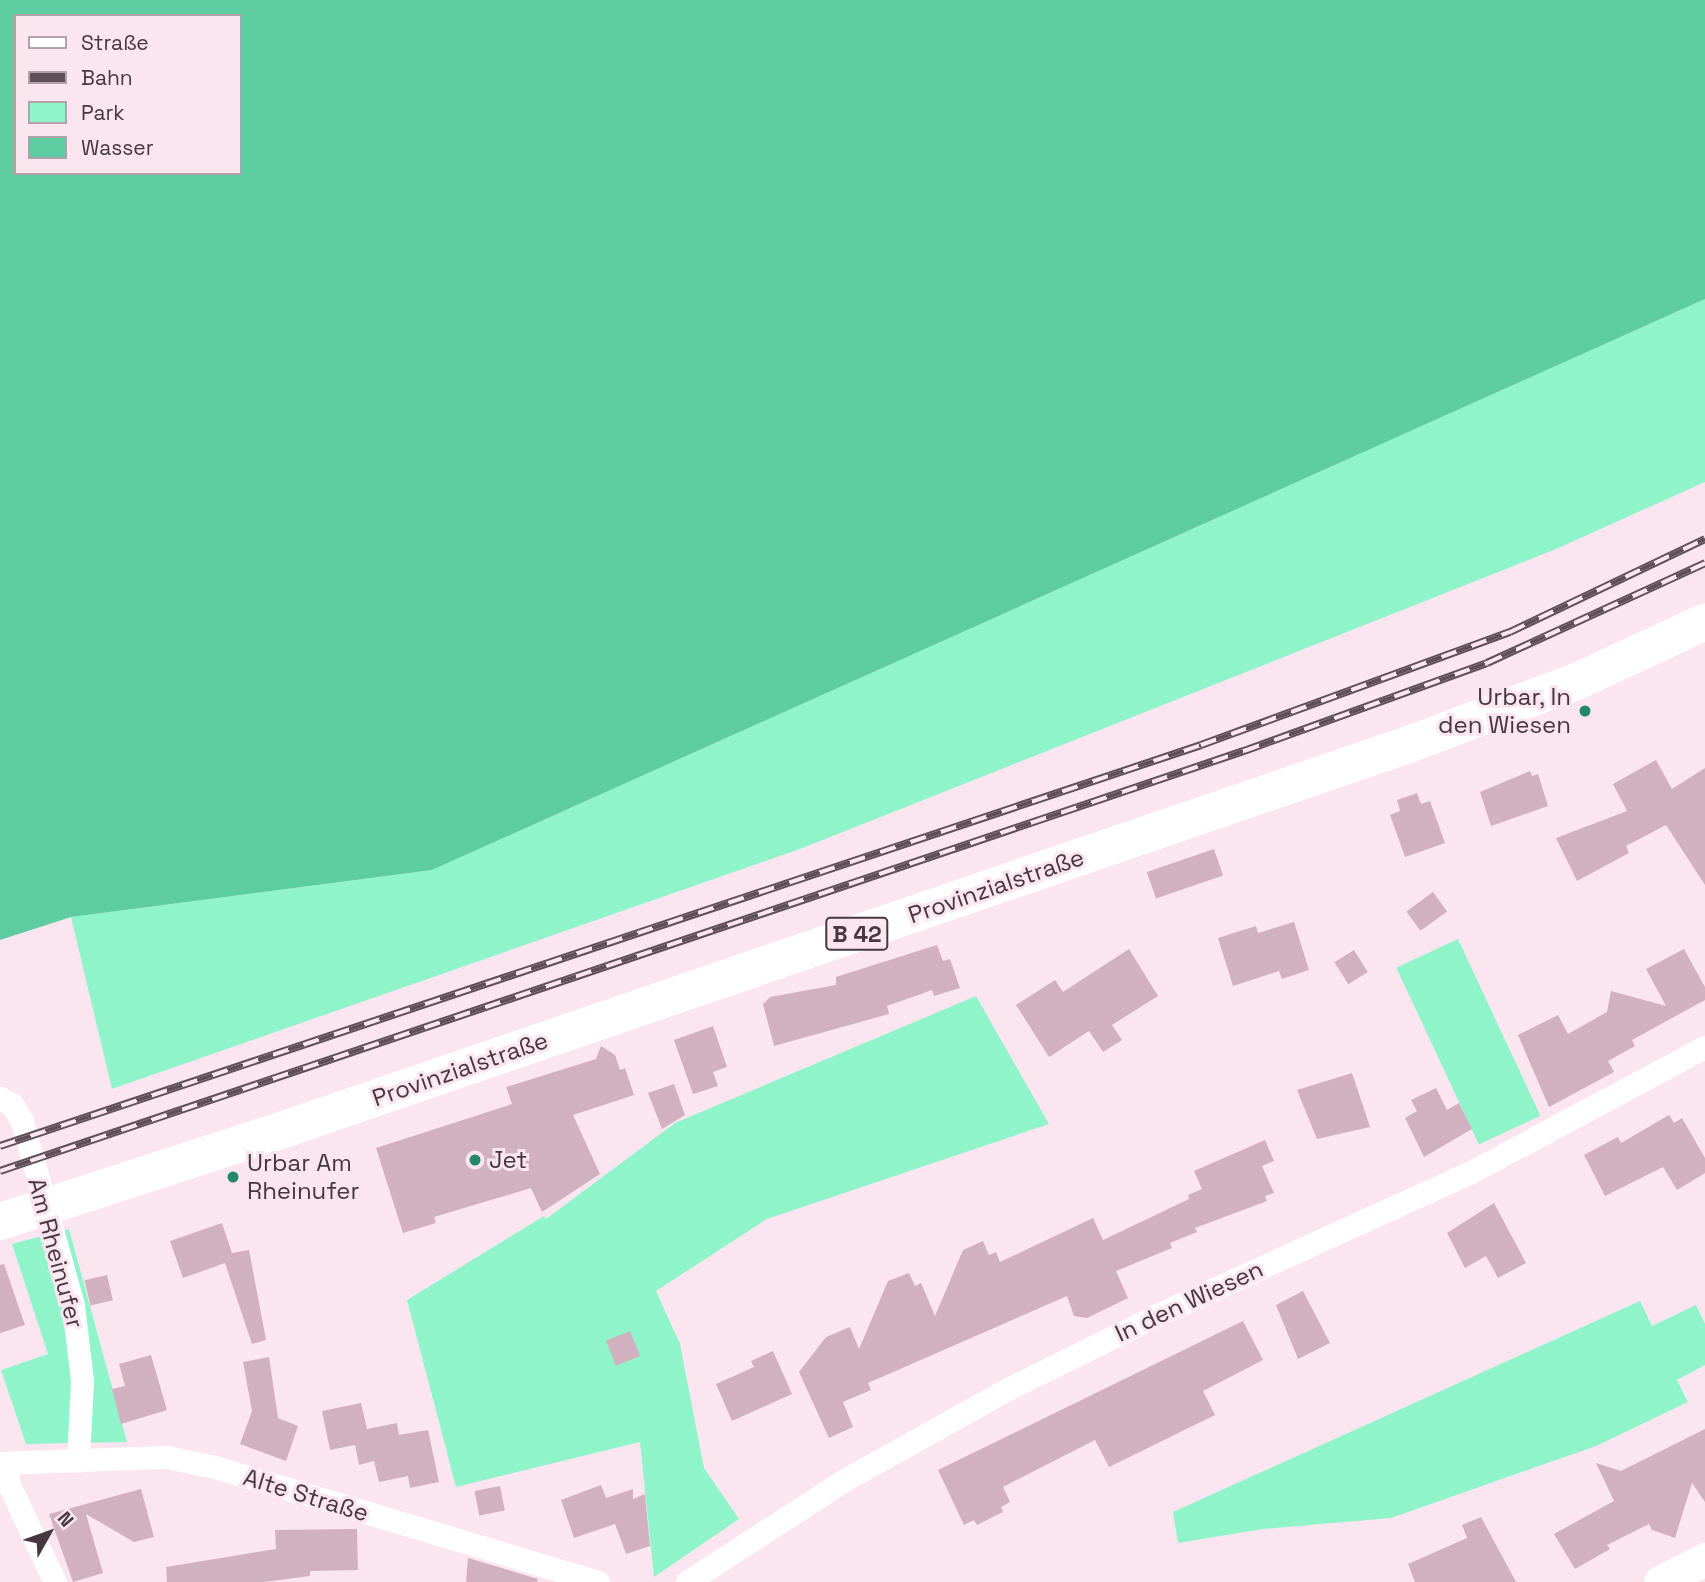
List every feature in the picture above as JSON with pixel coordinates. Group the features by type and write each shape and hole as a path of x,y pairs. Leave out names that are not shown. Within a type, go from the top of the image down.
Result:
{"main road":[{"name":"Provinzialstraße","path":"0,1221 289,1127 1408,744 1576,681 1705,621"}],"street":[{"name":"In den Wiesen","path":"687,1582 848,1478 1010,1388 1157,1315 1469,1173 1705,1047"},
{"name":"Am Rheinufer","path":"0,1098 12,1104 22,1121 73,1305 81,1370 78,1461"},
{"name":"Alte Straße","path":"55,1582 8,1483 4,1463 167,1457 215,1467 598,1582"},
{"path":"1660,1582 1705,1559"}],"green space":[{"path":"1705,299 1705,482 1556,549 800,849 112,1089 71,917 432,870"},
{"path":"1458,939 1540,1116 1479,1144 1396,968"},
{"path":"976,996 1049,1124 767,1219 656,1291 680,1344 704,1468 739,1519 654,1577 640,1442 456,1487 407,1300 544,1216 546,1219 675,1123"},
{"path":"69,1229 127,1442 26,1444 1,1370 48,1354 12,1244"},
{"path":"1640,1301 1652,1326 1696,1305 1705,1324 1705,1365 1677,1380 1688,1402 1596,1446 1391,1518 1263,1529 1178,1543 1173,1512"}],"water":[{"path":"0,0 1705,0 1705,299 432,870 71,917 0,940"}],"building":[{"path":"1656,760 1672,789 1705,768 1705,885 1666,825 1626,846 1629,853 1577,881 1556,838 1627,811 1613,784"},
{"path":"1530,771 1532,776 1538,774 1548,806 1491,826 1480,792"},
{"path":"1417,793 1421,804 1430,801 1445,843 1405,857 1390,815 1400,811 1397,800"},
{"path":"1214,849 1223,875 1156,899 1147,872"},
{"path":"1433,892 1447,911 1420,931 1406,911"},
{"path":"1294,922 1309,970 1282,979 1279,971 1233,986 1218,938 1256,926 1258,933"},
{"path":"937,945 943,961 950,959 960,988 934,996 932,990 887,1006 889,1014 774,1046 763,1004 770,997 836,985 836,977"},
{"path":"1129,949 1158,996 1112,1025 1122,1040 1103,1052 1089,1031 1049,1057 1016,1005 1055,980 1063,992"},
{"path":"1684,949 1705,987 1705,1000 1632,1040 1635,1046 1608,1061 1614,1072 1549,1107 1518,1035 1558,1015 1568,1034 1607,1012 1611,991 1666,1006 1646,969"},
{"path":"1354,950 1368,972 1348,984 1334,962"},
{"path":"713,1026 727,1067 713,1072 718,1086 693,1094 674,1040"},
{"path":"601,1046 615,1055 620,1070 625,1068 634,1095 573,1115 600,1174 542,1212 531,1188 434,1217 436,1223 403,1233 376,1148 512,1104 506,1087 596,1059"},
{"path":"1352,1073 1370,1127 1317,1139 1297,1090"},
{"path":"674,1084 685,1115 662,1129 648,1093"},
{"path":"1436,1088 1447,1110 1459,1103 1472,1129 1424,1157 1405,1118 1417,1111 1411,1100"},
{"path":"1669,1115 1674,1123 1682,1118 1705,1158 1705,1173 1677,1190 1663,1167 1605,1196 1584,1155 1618,1137 1621,1143"},
{"path":"1265,1140 1274,1161 1262,1166 1274,1193 1265,1196 1267,1201 1195,1228 1197,1232 1170,1243 1172,1248 1116,1271 1128,1298 1087,1318 1074,1316 1067,1296 868,1383 871,1390 843,1402 853,1427 829,1438 799,1372 826,1337 850,1327 859,1349 888,1281 909,1273 915,1286 921,1283 935,1316 963,1250 983,1241 989,1255 996,1252 1000,1262 1093,1218 1103,1240 1189,1199 1188,1195 1202,1189 1194,1171"},
{"path":"1494,1203 1526,1263 1498,1278 1486,1256 1465,1268 1447,1233"},
{"path":"222,1223 232,1253 249,1250 266,1340 252,1344 225,1263 183,1278 170,1241"},
{"path":"4,1264 25,1325 0,1333 0,1265"},
{"path":"107,1275 113,1300 90,1306 85,1280"},
{"path":"1303,1291 1330,1343 1298,1359 1276,1305"},
{"path":"1243,1321 1263,1360 1203,1391 1215,1415 1109,1467 1095,1440 1003,1487 1010,1502 1001,1507 1003,1512 977,1525 974,1520 964,1525 938,1470"},
{"path":"630,1331 640,1356 616,1366 606,1341"},
{"path":"773,1351 792,1394 732,1421 716,1384 754,1367 751,1361"},
{"path":"151,1355 167,1410 121,1424 112,1389 125,1386 119,1364"},
{"path":"269,1357 278,1418 298,1426 286,1461 240,1444 252,1411 243,1362"},
{"path":"361,1403 367,1429 397,1423 399,1435 428,1430 439,1482 410,1488 408,1476 379,1482 374,1461 359,1465 355,1445 330,1450 322,1411"},
{"path":"1705,1429 1705,1502 1692,1483 1675,1538 1652,1530 1649,1524 1607,1545 1610,1549 1575,1569 1554,1534 1614,1501 1596,1463 1621,1471"},
{"path":"601,1485 606,1498 633,1489 633,1499 645,1494 650,1546 626,1554 615,1524 574,1538 561,1500"},
{"path":"500,1486 505,1511 479,1516 474,1491"},
{"path":"141,1489 154,1537 134,1542 86,1514 103,1573 73,1582 49,1514"},
{"path":"1481,1517 1516,1582 1415,1582 1408,1564 1467,1538 1462,1525"},
{"path":"357,1529 358,1570 310,1571 310,1576 264,1582 167,1582 166,1567 276,1549 275,1530"},
{"path":"468,1558 538,1579 537,1582 466,1582"}],"railway":[{"path":"0,1146 1201,745 1510,632 1705,539"},
{"path":"0,1171 1244,751 1487,663 1705,563"}],"place":[{"name":"Urbar, In den Wiesen","path":"1585,711"},
{"name":"Jet","path":"475,1160"},
{"name":"Urbar Am Rheinufer","path":"233,1177"}]}
